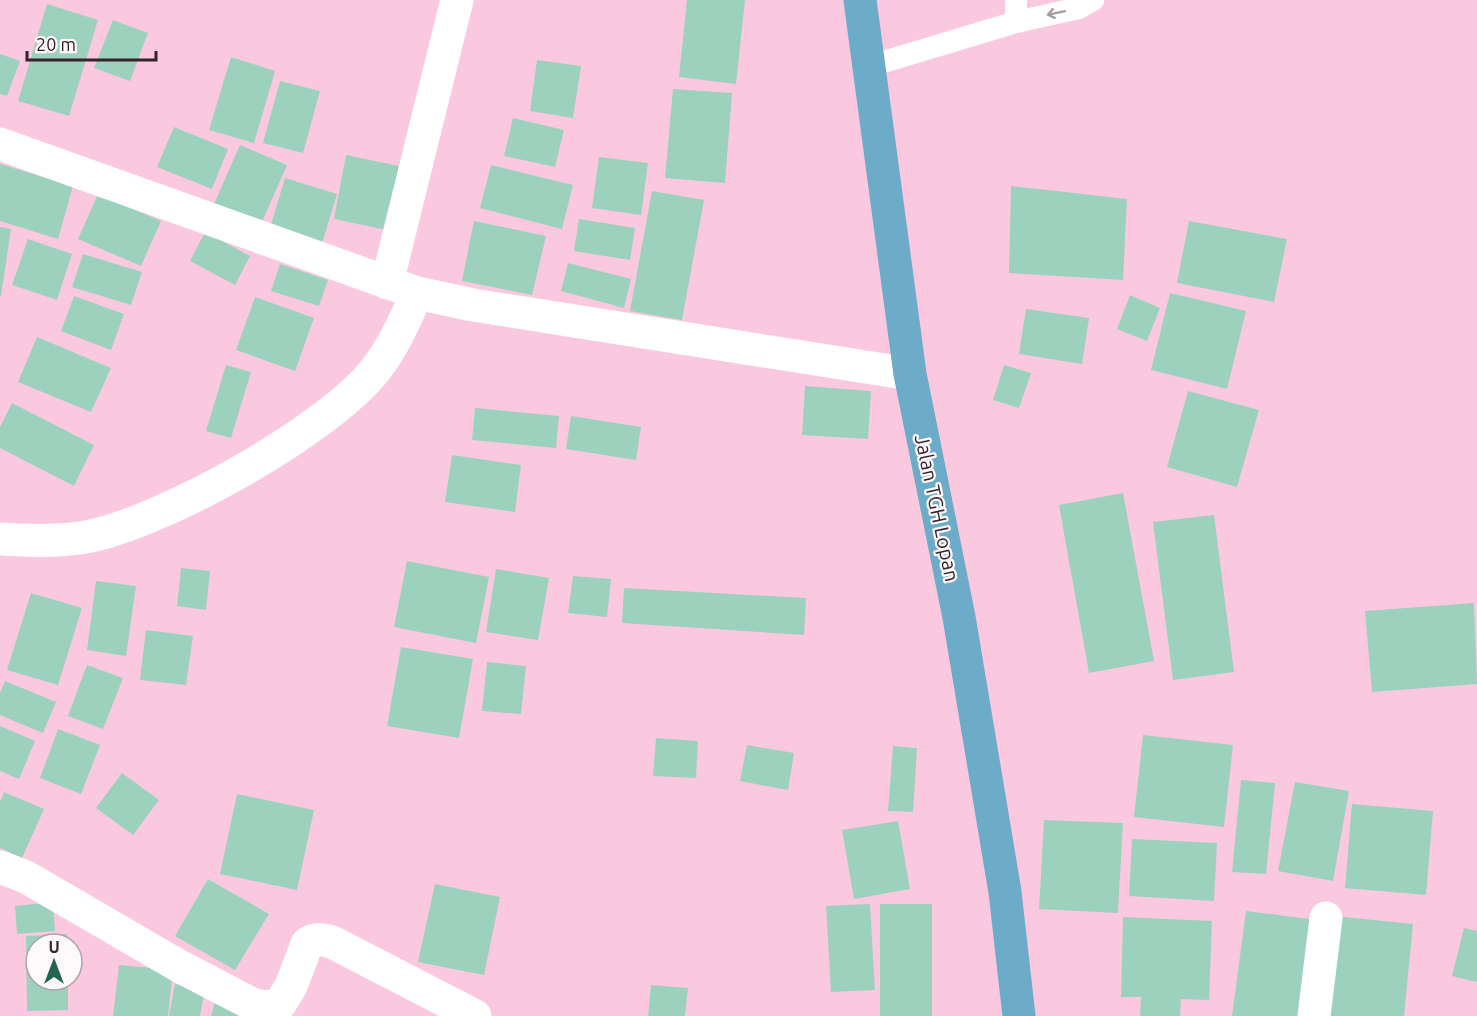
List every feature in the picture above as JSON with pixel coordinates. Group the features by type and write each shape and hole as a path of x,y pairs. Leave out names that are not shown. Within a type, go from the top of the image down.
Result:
{"highway":[{"name":"Jalan TGH Lopan","path":"860,0 910,374 961,628 1005,892 1019,1016"}],"street":[{"path":"387,283 457,0"},
{"path":"0,144 417,293 485,307 910,374"},
{"path":"0,539 47,542 88,537 132,523 247,467 317,423 348,399 375,370 399,335 417,293"},
{"path":"9,879 254,1005 267,1007 280,1004 288,994 307,944 312,940 323,940 475,1016"},
{"path":"1314,1016 1326,918"}],"lane":[{"path":"870,66 1016,11 1079,8 1093,0"}],"building":[{"path":"687,0 745,0 736,84 679,77"},
{"path":"47,4 98,20 69,116 18,101"},
{"path":"113,20 148,33 130,81 94,68"},
{"path":"0,54 20,61 7,96 0,94"},
{"path":"231,57 275,71 254,143 209,130"},
{"path":"537,60 581,66 573,118 530,111"},
{"path":"280,81 320,91 303,153 263,143"},
{"path":"673,89 732,93 725,183 665,178"},
{"path":"513,118 564,130 555,167 504,156"},
{"path":"174,127 228,149 212,189 157,167"},
{"path":"240,145 287,165 261,224 214,204"},
{"path":"346,155 399,166 387,230 334,219"},
{"path":"599,157 648,163 641,215 592,208"},
{"path":"0,164 73,186 58,239 0,221"},
{"path":"491,165 573,185 562,229 480,208"},
{"path":"285,178 337,194 321,247 269,231"},
{"path":"1011,186 1127,199 1123,280 1009,273"},
{"path":"652,191 704,200 682,320 630,311"},
{"path":"98,194 161,221 141,266 78,239"},
{"path":"579,219 635,228 630,260 574,251"},
{"path":"474,221 546,236 532,295 462,281"},
{"path":"1189,221 1287,239 1274,302 1177,283"},
{"path":"0,227 11,229 1,296 0,296"},
{"path":"205,232 250,256 235,285 190,261"},
{"path":"28,239 72,254 57,300 12,285"},
{"path":"83,254 142,272 131,305 72,287"},
{"path":"568,263 631,279 624,308 561,291"},
{"path":"280,264 328,280 319,306 271,291"},
{"path":"1170,293 1246,311 1227,389 1151,370"},
{"path":"1130,295 1160,308 1147,341 1117,329"},
{"path":"74,296 124,314 111,350 61,331"},
{"path":"255,297 314,318 295,371 236,350"},
{"path":"1026,309 1089,318 1082,364 1019,354"},
{"path":"37,337 111,368 91,412 18,382"},
{"path":"226,365 251,372 231,438 206,431"},
{"path":"1004,365 1031,373 1019,408 993,400"},
{"path":"805,386 871,391 868,439 802,435"},
{"path":"1188,391 1259,410 1237,487 1167,467"},
{"path":"12,403 94,445 74,486 0,448 0,427"},
{"path":"475,408 559,416 556,448 472,440"},
{"path":"571,416 641,427 636,460 566,449"},
{"path":"452,455 521,465 515,512 445,502"},
{"path":"1123,493 1154,661 1089,673 1059,505"},
{"path":"1214,515 1234,672 1173,680 1153,522"},
{"path":"407,561 489,577 476,643 394,627"},
{"path":"181,568 210,571 206,610 177,606"},
{"path":"496,569 549,578 538,640 486,632"},
{"path":"573,576 611,579 607,617 568,613"},
{"path":"96,581 136,586 126,656 87,650"},
{"path":"624,588 806,598 804,635 622,623"},
{"path":"31,593 82,608 58,685 7,670"},
{"path":"1474,603 1477,684 1372,692 1365,611"},
{"path":"146,630 193,636 186,685 140,680"},
{"path":"401,647 473,659 459,738 387,726"},
{"path":"487,662 526,666 521,714 482,711"},
{"path":"87,665 123,678 103,729 68,716"},
{"path":"5,681 56,702 43,733 0,715 0,693"},
{"path":"0,726 35,741 19,779 0,771"},
{"path":"58,729 100,745 81,794 40,778"},
{"path":"1143,735 1233,745 1224,827 1134,817"},
{"path":"656,738 698,741 696,778 653,776"},
{"path":"747,745 794,753 788,790 740,781"},
{"path":"893,746 917,748 913,812 888,811"},
{"path":"122,773 159,800 133,835 96,808"},
{"path":"1241,780 1275,783 1266,874 1232,872"},
{"path":"1295,782 1349,791 1333,881 1278,871"},
{"path":"4,792 44,809 22,858 0,848 0,802"},
{"path":"237,794 314,810 297,890 220,874"},
{"path":"1352,804 1433,811 1426,895 1345,888"},
{"path":"1044,820 1123,823 1118,913 1039,909"},
{"path":"898,821 910,889 854,899 842,830"},
{"path":"1132,839 1217,843 1214,901 1129,896"},
{"path":"208,879 269,914 235,970 175,936"},
{"path":"435,884 500,897 484,975 418,962"},
{"path":"53,902 55,931 17,934 15,906"},
{"path":"870,904 875,990 831,992 826,906"},
{"path":"880,904 932,904 932,1016 880,1016"},
{"path":"1246,911 1318,920 1306,1016 1232,1016"},
{"path":"1334,916 1413,924 1404,1016 1323,1016"},
{"path":"1123,917 1212,921 1209,1000 1181,999 1180,1016 1140,1016 1141,997 1121,997"},
{"path":"1464,928 1477,931 1477,982 1452,976"},
{"path":"119,965 173,970 168,1016 113,1016"},
{"path":"175,984 205,989 200,1016 169,1016"},
{"path":"651,985 688,988 685,1016 648,1016"},
{"path":"27,992 68,992 68,1010 27,1011"},
{"path":"215,1002 259,1016 211,1016"}]}
